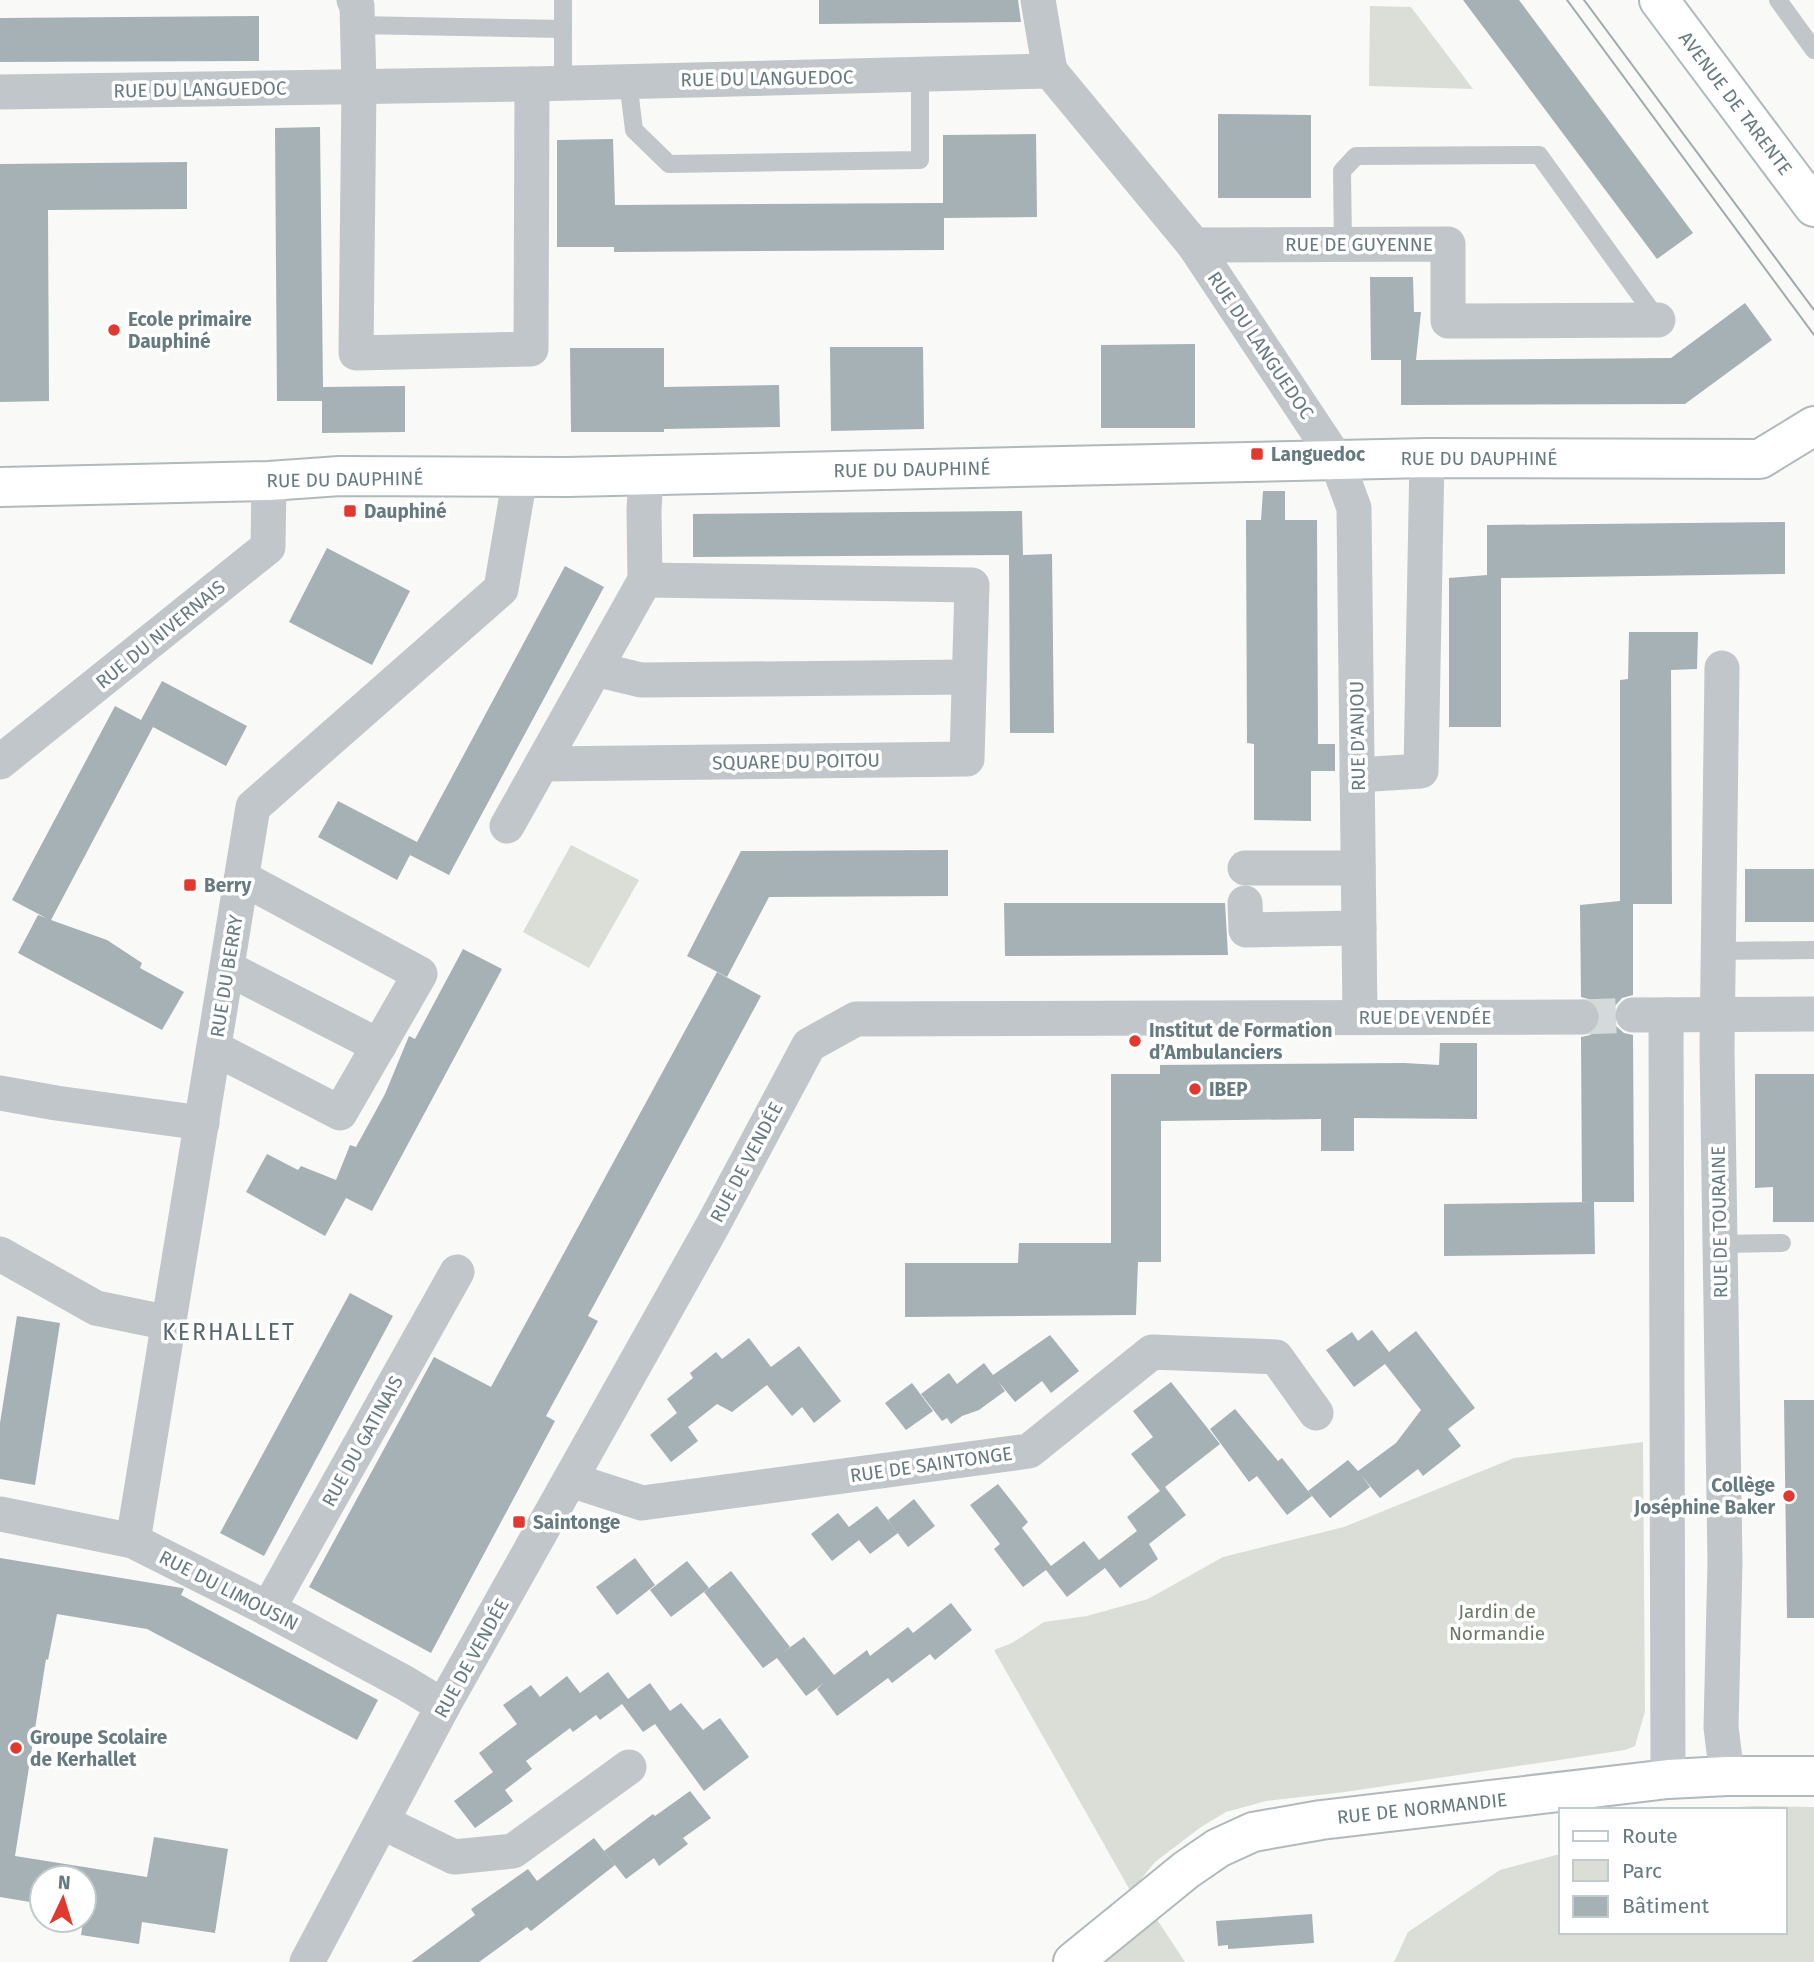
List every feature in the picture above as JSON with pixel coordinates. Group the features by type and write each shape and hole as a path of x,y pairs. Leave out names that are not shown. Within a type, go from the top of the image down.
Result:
{"street":[{"path":"1038,0 1050,71"},
{"name":"AVENUE DE TARENTE","path":"1659,0 1814,207"},
{"path":"356,12 359,86 356,353 531,349 548,83"},
{"name":"RUE DU LANGUEDOC","path":"0,92 1050,71 1194,245 1336,459"},
{"name":"RUE DE GUYENNE","path":"1194,245 1448,244 1448,321 1658,320"},
{"name":"RUE DU DAUPHINÉ","path":"0,487 269,481 340,476 646,475 1427,457 1760,459 1814,426"},
{"path":"1357,775 1421,771 1427,457"},
{"name":"RUE D'ANJOU","path":"1336,459 1354,508 1360,1017"},
{"path":"507,826 645,580 643,510 646,475"},
{"name":"RUE DU BERRY","path":"133,1541 253,807 501,589 520,477"},
{"name":"RUE DU NIVERNAIS","path":"0,762 268,547 269,481"},
{"name":"SQUARE DU POITOU","path":"542,764 967,759 972,585 645,580"},
{"name":"RUE DE TOURAINE","path":"1722,667 1718,1014 1719,1244 1726,1563 1721,1727 1727,1776"},
{"path":"595,669 641,680 970,677"},
{"path":"1245,868 1358,868"},
{"path":"214,1048 340,1113 420,974 242,878"},
{"path":"1245,903 1246,930 1359,928"},
{"path":"227,968 379,1046"},
{"path":"1668,1779 1649,1015 1814,1014"},
{"name":"RUE DE VENDÉE","path":"307,1962 443,1706 713,1225 809,1045 856,1019 1581,1017"},
{"path":"0,1093 202,1123"},
{"path":"0,1254 96,1308 169,1323"},
{"name":"RUE DU GATINAIS","path":"268,1609 457,1272"},
{"name":"RUE DE SAINTONGE","path":"571,1480 642,1503 1029,1451 1153,1352 1276,1357 1316,1413"},
{"name":"RUE DU LIMOUSIN","path":"0,1514 133,1541 268,1609 443,1706"},
{"path":"382,1822 454,1857 513,1852 629,1767"},
{"name":"RUE DE NORMANDIE","path":"1073,1962 1186,1870 1218,1849 1253,1832 1321,1820 1668,1779 1814,1776"}],"lane":[{"path":"548,83 563,29 563,0"},
{"path":"1778,0 1814,51"},
{"path":"356,12 563,29"},
{"path":"628,81 634,130 669,164 920,160 920,74"},
{"path":"1343,244 1342,171 1356,156 1539,155 1658,320"},
{"path":"1719,951 1814,950"},
{"path":"1719,1244 1782,1243"}],"green space":[{"path":"1370,6 1411,7 1473,89 1369,86"},
{"path":"571,845 639,880 589,968 523,932"},
{"name":"Jardin de Normandie","path":"1643,1442 1645,1711 1635,1746 1625,1750 1345,1792 1266,1801 1226,1812 1201,1827 1155,1862 1131,1892 994,1650 1012,1643 1044,1622 1087,1616 1148,1599 1223,1557 1344,1527 1514,1458"},
{"path":"1814,1807 1814,1962 1394,1962 1408,1932 1500,1870 1559,1854 1559,1934 1786,1934 1786,1808 1723,1808"},
{"path":"1156,1918 1185,1962 1103,1962"}],"building":[{"path":"819,0 1018,0 1021,22 819,24"},
{"path":"1463,0 1519,0 1693,233 1657,259"},
{"path":"259,16 259,61 0,62 0,18"},
{"path":"1218,114 1311,115 1311,198 1218,198"},
{"path":"320,127 323,387 405,386 405,432 322,433 322,401 277,401 275,128"},
{"path":"1036,134 1037,217 944,218 944,250 614,252 614,247 557,247 557,140 613,139 615,205 943,203 943,135"},
{"path":"187,162 187,209 48,210 49,401 0,402 0,164"},
{"path":"1370,277 1413,277 1414,312 1421,312 1416,360 1671,358 1745,303 1772,340 1685,404 1401,405 1401,360 1371,360"},
{"path":"1195,344 1195,428 1101,428 1101,345"},
{"path":"830,347 923,347 924,429 831,431"},
{"path":"570,348 664,348 664,387 779,385 780,427 664,429 664,432 571,432"},
{"path":"1263,491 1285,491 1285,520 1317,520 1318,744 1335,744 1335,771 1311,771 1311,821 1254,820 1254,744 1247,743 1246,520 1261,520"},
{"path":"1022,511 1023,555 1052,554 1054,733 1010,733 1009,555 693,557 693,514"},
{"path":"1785,522 1785,574 1501,578 1501,727 1449,727 1449,578 1487,575 1487,525"},
{"path":"327,548 410,591 372,665 289,622"},
{"path":"565,566 604,587 449,875 410,855 397,880 318,837 338,801 417,842"},
{"path":"1629,632 1698,632 1697,669 1671,670 1672,904 1633,904 1633,995 1622,998 1615,1006 1613,1014 1616,1026 1624,1033 1633,1035 1634,1202 1582,1202 1581,1037 1590,1035 1598,1028 1601,1016 1598,1006 1592,1000 1581,997 1580,905 1620,901 1620,680 1628,679"},
{"path":"162,681 247,726 226,766 153,727 51,920 107,940 142,963 140,968 184,992 162,1030 18,953 38,915 46,918 12,900 115,706 141,720"},
{"path":"948,850 948,896 769,897 727,977 687,956 741,851"},
{"path":"1745,869 1814,869 1814,922 1745,922"},
{"path":"1004,903 1225,903 1228,955 1005,956"},
{"path":"463,949 502,969 372,1211 346,1198 325,1236 246,1192 267,1154 298,1170 301,1166 336,1180 350,1145 356,1147 385,1094 409,1036 415,1039"},
{"path":"717,972 761,996 588,1316 598,1321 546,1416 555,1421 431,1653 309,1587 434,1357 491,1387"},
{"path":"1440,1043 1477,1043 1477,1119 1354,1118 1354,1151 1321,1151 1321,1119 1161,1121 1161,1262 1138,1262 1136,1315 905,1317 905,1263 1018,1263 1019,1243 1111,1243 1111,1074 1160,1074 1160,1065 1439,1065"},
{"path":"1755,1074 1814,1074 1814,1222 1773,1222 1773,1187 1755,1188"},
{"path":"1594,1202 1595,1254 1444,1256 1444,1204"},
{"path":"350,1293 393,1316 264,1556 220,1533"},
{"path":"17,1316 60,1323 35,1485 0,1479 0,1423"},
{"path":"1372,1330 1389,1352 1416,1331 1475,1408 1448,1429 1461,1446 1423,1476 1418,1469 1380,1498 1361,1475 1370,1487 1330,1518 1308,1491 1348,1460 1358,1471 1396,1443 1421,1410 1385,1364 1354,1387 1326,1350 1352,1332 1358,1341"},
{"path":"1050,1335 1079,1371 1051,1393 1042,1381 1015,1402 998,1381 1005,1391 979,1410 962,1416 951,1424 947,1418 942,1421 921,1394 949,1373 957,1384 984,1363 993,1375"},
{"path":"749,1338 771,1367 799,1346 841,1401 814,1423 802,1407 792,1416 767,1385 732,1412 717,1404 688,1427 698,1441 671,1462 650,1435 677,1413 667,1399 693,1378 690,1373 716,1352 722,1359"},
{"path":"1171,1382 1220,1444 1165,1487 1186,1515 1149,1544 1158,1559 1120,1588 1105,1568 1067,1597 1046,1570 1023,1587 994,1549 1000,1544 970,1505 998,1484 1028,1522 1022,1528 1051,1566 1084,1541 1099,1560 1137,1531 1127,1517 1160,1491 1131,1454 1153,1437 1133,1411"},
{"path":"912,1383 933,1411 906,1430 885,1403"},
{"path":"1784,1400 1814,1400 1814,1618 1787,1618"},
{"path":"1235,1409 1278,1461 1282,1458 1312,1496 1287,1515 1257,1476 1249,1482 1210,1429"},
{"path":"914,1499 935,1526 908,1547 888,1520"},
{"path":"877,1506 898,1533 870,1554 859,1540 832,1561 811,1534 838,1513 849,1527"},
{"path":"0,1558 182,1588 184,1589 181,1595 378,1700 357,1740 147,1629 57,1614 48,1660 46,1659 15,1856 65,1864 28,1864 28,1902 0,1897"},
{"path":"635,1558 655,1585 617,1615 596,1587"},
{"path":"687,1561 709,1588 671,1617 650,1590"},
{"path":"731,1571 790,1647 781,1654 804,1637 834,1675 867,1650 870,1656 908,1627 913,1633 951,1603 972,1630 935,1660 930,1654 892,1683 888,1678 837,1716 817,1689 824,1683 806,1696 777,1658 763,1668 704,1592"},
{"path":"608,1672 628,1699 650,1683 670,1711 681,1703 703,1730 720,1718 749,1757 704,1791 655,1724 643,1732 622,1704 600,1720 596,1715 573,1732 570,1728 526,1761 532,1769 505,1790 513,1801 475,1828 454,1801 493,1772 479,1753 517,1724 503,1705 531,1685 540,1697 567,1676 580,1693"},
{"path":"690,1791 711,1818 683,1838 688,1844 659,1866 654,1858 626,1879 604,1851 653,1814 655,1816"},
{"path":"154,1837 228,1849 215,1933 142,1922 139,1944 81,1935 98,1934 98,1869 147,1877"},
{"path":"594,1838 615,1865 531,1931 527,1927 479,1962 411,1962 475,1915 471,1909 528,1869 537,1881"},
{"path":"1312,1914 1314,1943 1228,1949 1228,1945 1218,1946 1216,1921"}],"tunnel":[{"path":"1581,1017 1633,1015"}],"tram line":[{"path":"1567,0 1814,335"},
{"path":"1584,0 1814,310"}],"place":[{"name":"Ecole primaire Dauphiné","path":"114,330"},
{"name":"Languedoc","path":"1257,454"},
{"name":"Dauphiné","path":"350,511"},
{"name":"Berry","path":"190,885"},
{"name":"Institut de Formation d’Ambulanciers","path":"1135,1041"},
{"name":"IBEP","path":"1195,1089"},
{"name":"Collège Joséphine Baker","path":"1789,1496"},
{"name":"Saintonge","path":"519,1522"},
{"name":"Groupe Scolaire de Kerhallet","path":"16,1748"}],"district":[{"name":"KERHALLET","path":"229,1332"}]}
